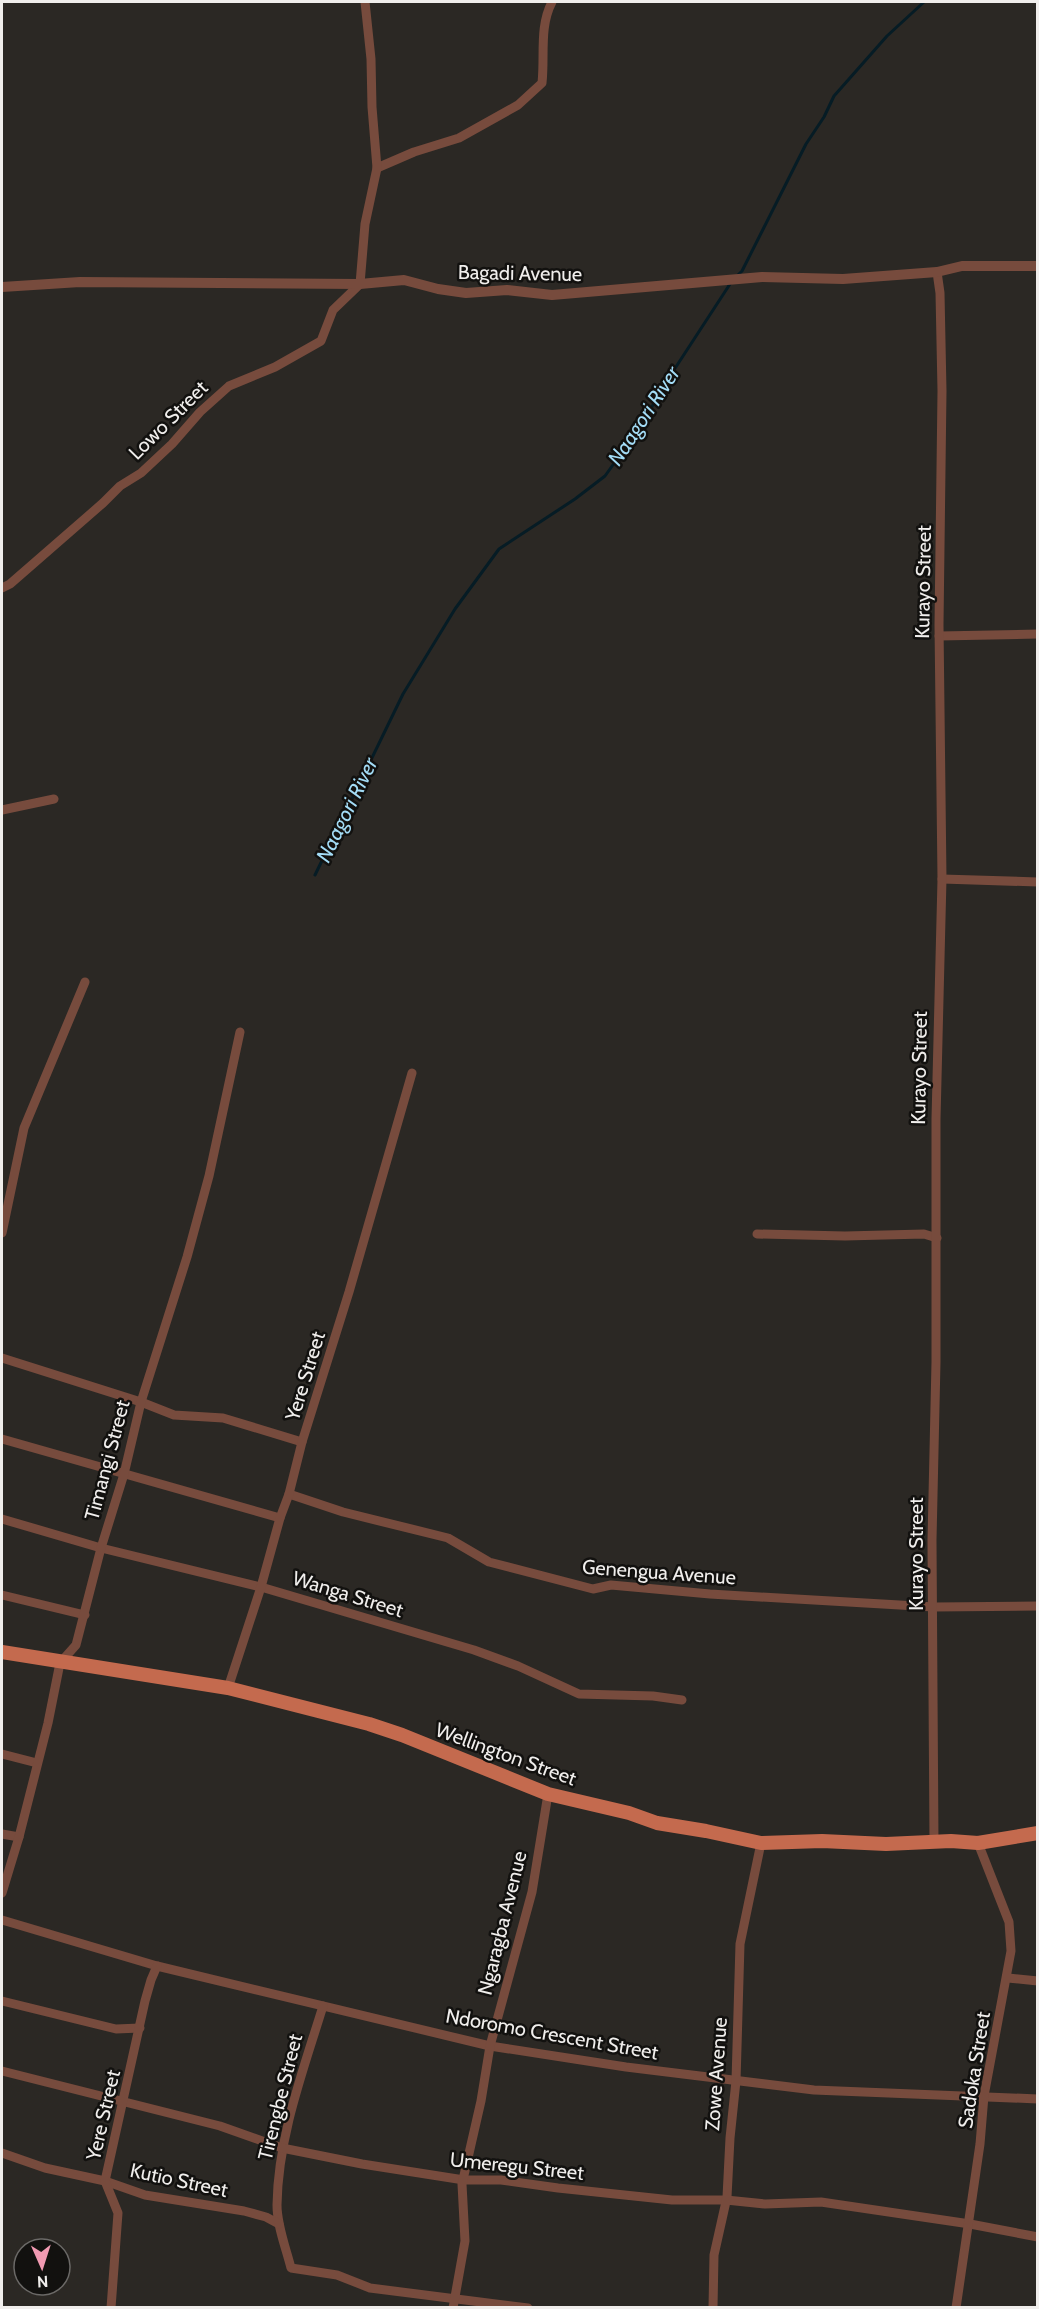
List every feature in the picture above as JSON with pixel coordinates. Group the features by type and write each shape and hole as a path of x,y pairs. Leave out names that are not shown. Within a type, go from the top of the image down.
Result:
{"main road":[{"name":"Wellington Street","path":"2,1652 228,1688 391,1732 548,1794 628,1813 657,1823 706,1831 761,1844 822,1841 886,1844 951,1841 978,1843 1038,1833"}],"street":[{"path":"360,284 365,224 377,168 371,59 365,2"},
{"path":"377,168 414,152 459,138 518,105 542,83 543,32 546,14 552,2"},
{"name":"Bagadi Avenue","path":"2,288 80,282 360,284 404,280 438,289 466,293 507,290 552,295 762,277 843,279 937,272 962,266 1038,266"},
{"name":"Kurayo Street","path":"934,1843 932,1728 936,1119 942,879 939,636 942,462 940,293 937,272"},
{"name":"Lowo Street","path":"2,588 10,584 104,503 120,486 141,473 172,444 200,412 229,386 275,367 321,340 333,310 360,284"},
{"path":"939,636 1038,634"},
{"path":"2,810 54,799"},
{"path":"942,879 1038,882"},
{"path":"2,1233 24,1128 85,982"},
{"name":"Timangi Street","path":"2,1893 48,1724 60,1663 76,1645 101,1548 124,1474 141,1402 190,1245 209,1176 240,1032"},
{"name":"Yere Street","path":"228,1688 289,1494 302,1442 349,1292 412,1073"},
{"path":"757,1234 845,1236 924,1234 937,1238"},
{"path":"2,1358 141,1402 174,1415 223,1418 302,1442"},
{"path":"2,1439 280,1518"},
{"name":"Genengua Avenue","path":"289,1494 353,1515 448,1538 489,1562 593,1589 611,1585 710,1594 934,1607 1038,1606"},
{"name":"Wanga Street","path":"2,1519 101,1548 261,1587 474,1650 518,1666 579,1694 653,1696 682,1700"},
{"path":"2,1595 85,1615"},
{"path":"2,1754 37,1763"},
{"name":"Ngaragba Avenue","path":"454,2303 465,2241 462,2184 481,2101 490,2046 532,1892 548,1794"},
{"path":"2,1834 19,1837"},
{"name":"Sadoka Street","path":"957,2307 970,2224 984,2096 1008,1978 1011,1951 1009,1922 978,1843"},
{"name":"Zowe Avenue","path":"713,2307 714,2255 726,2200 736,2081 740,1944 761,1844"},
{"name":"Ndoromo Crescent Street","path":"2,1920 157,1966 490,2046 814,2090 1038,2099"},
{"name":"Yere Street","path":"111,2307 118,2213 105,2181 125,2102 151,1980 157,1966"},
{"path":"1008,1978 1038,1982"},
{"path":"2,2001 116,2029 140,2028"},
{"name":"Tirengbe Street","path":"322,2006 282,2148 277,2206 279,2224 291,2268 337,2275 370,2288 454,2303"},
{"name":"Umeregu Street","path":"2,2071 220,2126 282,2148 362,2164 464,2180 501,2180 672,2200 726,2200 765,2204 821,2202 970,2224 1038,2237"},
{"name":"Kutio Street","path":"2,2152 45,2168 105,2181 145,2195 244,2211 266,2217 279,2224"},
{"path":"454,2303 528,2307"}],"waterway":[{"name":"Naagori River","path":"738,275 806,144 824,117 834,96 887,36 924,2"},
{"name":"Naagori River","path":"315,875 403,694 455,609 499,549 575,499 605,476 640,427 730,284"}]}
